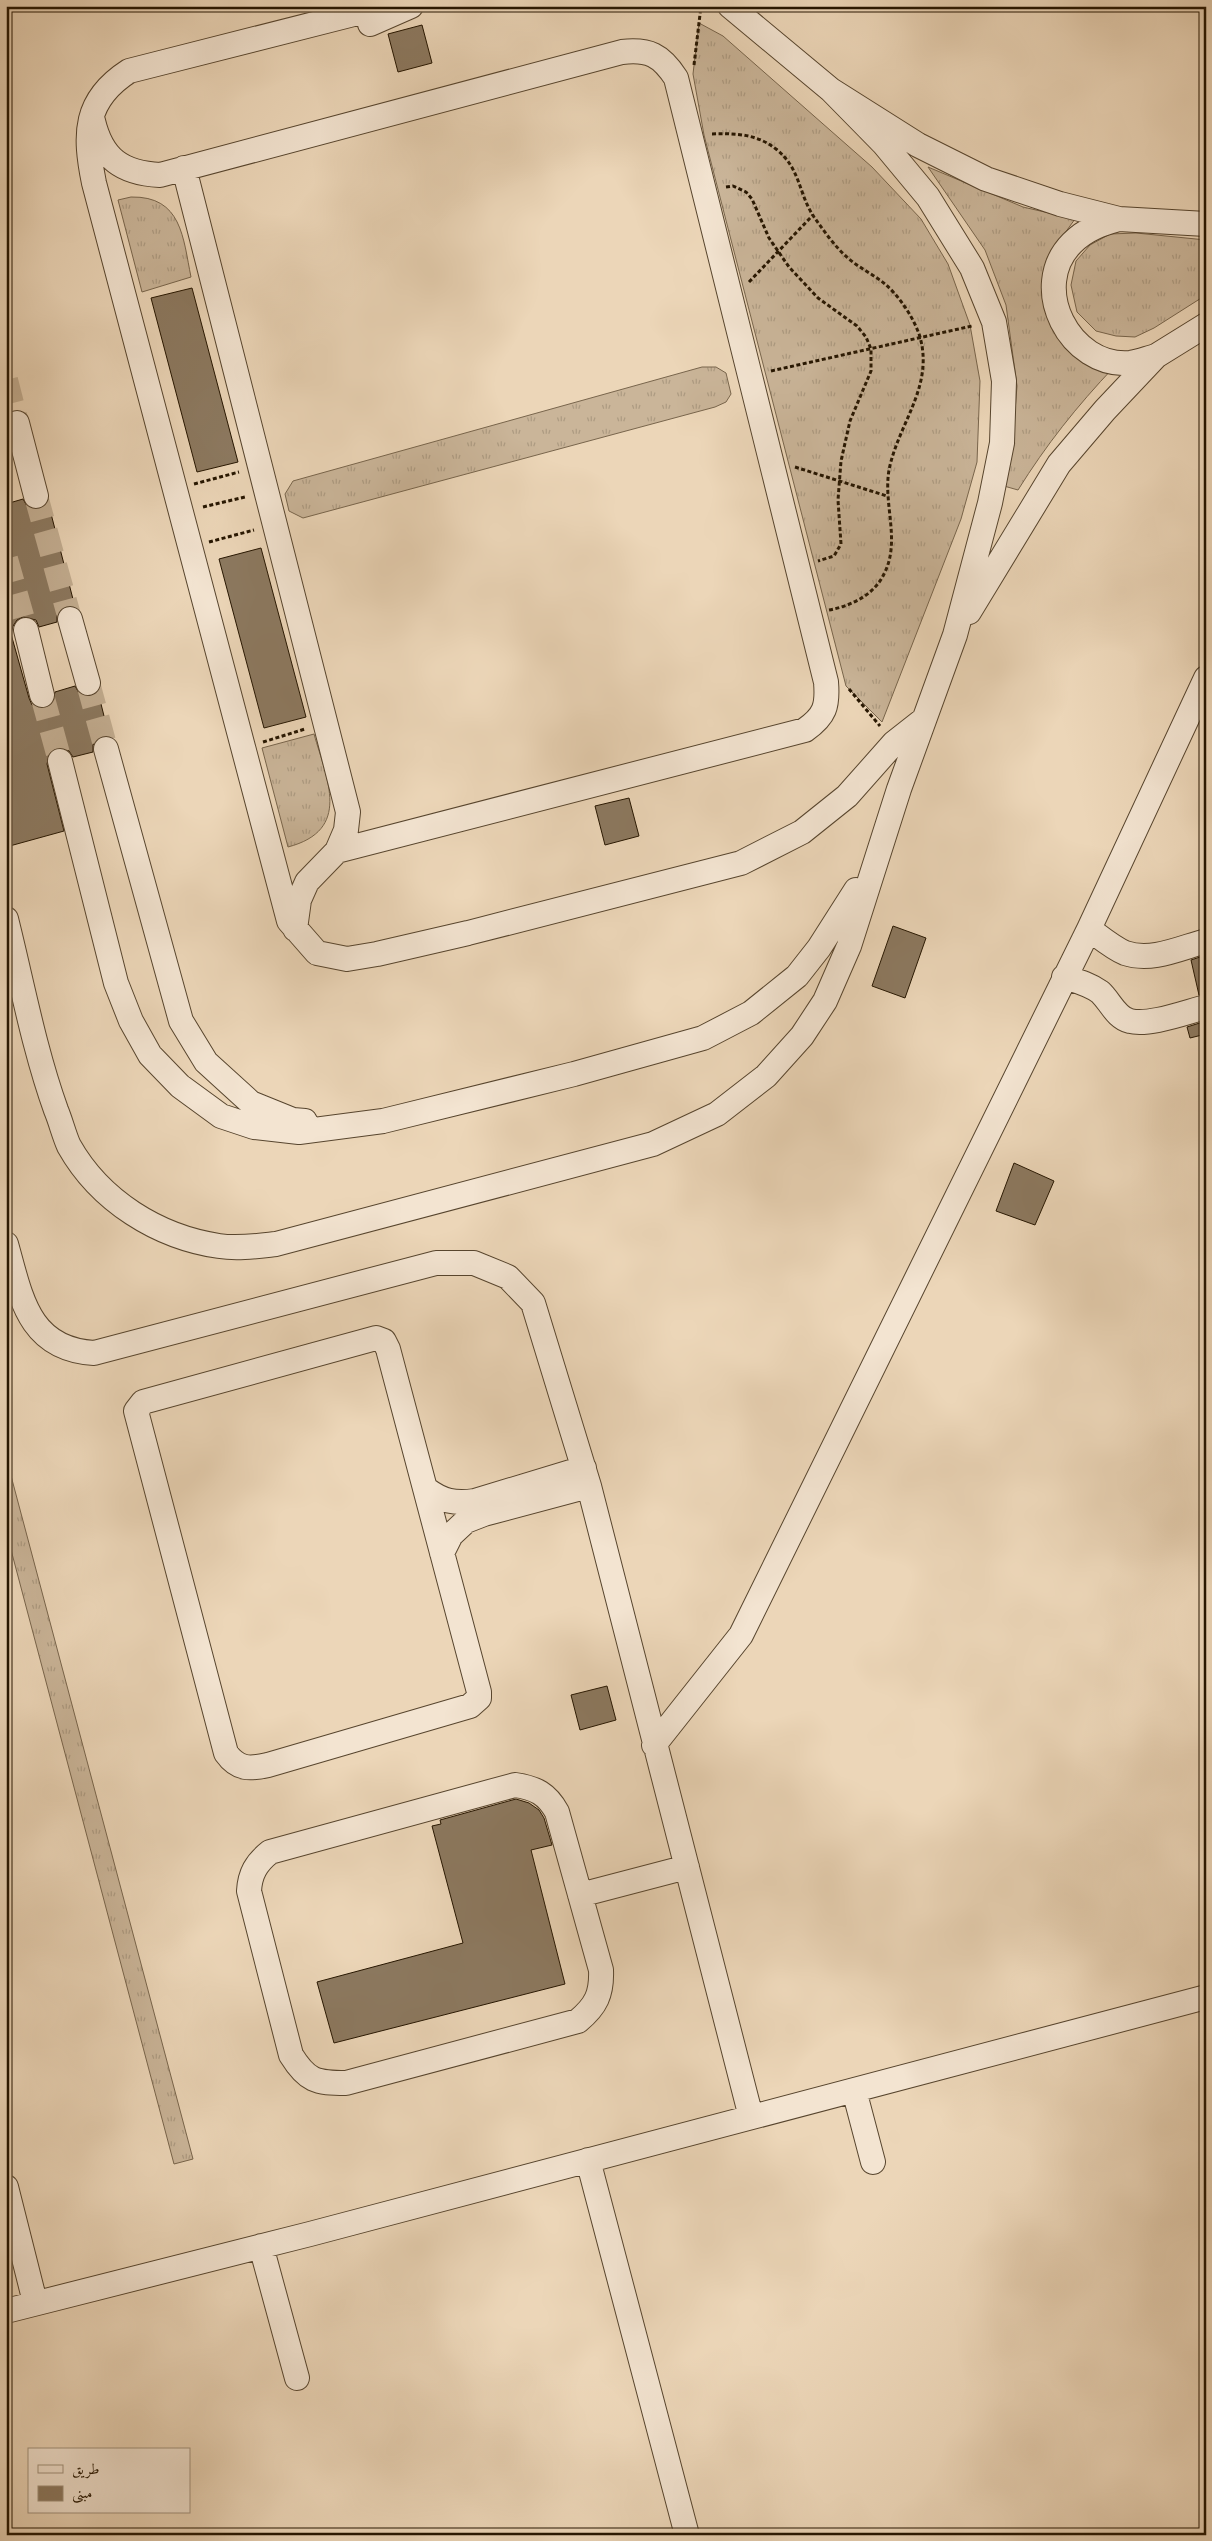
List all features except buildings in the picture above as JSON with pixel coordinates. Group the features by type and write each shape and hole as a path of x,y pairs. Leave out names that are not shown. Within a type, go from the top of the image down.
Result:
{"lane":[{"path":"211,51 285,20 325,6"},
{"path":"384,6 130,71 106,89 91,115 87,136 94,182 180,513 289,921 295,931 317,953 346,959 378,954 468,933 742,864 802,832 847,796 894,743 922,721"},
{"path":"211,51 264,49 311,41 357,28 411,6"},
{"path":"712,6 762,34"},
{"path":"6,919 46,1082 69,1146 106,1195 141,1218 183,1238 220,1246 249,1247 276,1244 652,1144 717,1114 766,1076 802,1036 825,1001 849,946 922,721 955,635 990,503 1002,443 1004,381 994,322 972,268 928,197 884,144 831,90 730,6"},
{"path":"91,115 96,135 106,153 121,166 140,174 160,175 622,52 638,50 654,54 667,64 676,78 826,682 827,697 825,710 818,721 805,730 337,851"},
{"path":"831,90 918,144 986,179 1060,204 1119,219 1204,223"},
{"path":"184,168 268,491 348,812 346,830 337,851 307,882 299,900 295,931"},
{"path":"1119,219 1092,227 1071,244 1057,268 1054,296 1056,305 1061,322 1078,344 1102,359 1130,363 1156,356"},
{"path":"955,635 1059,464 1105,410 1156,356 1206,324"},
{"path":"17,423 36,496"},
{"path":"70,619 88,683"},
{"path":"26,630 42,695"},
{"path":"654,1745 740,1635 1089,929 1206,678"},
{"path":"106,749 181,1021 206,1062 252,1104 293,1120 334,1123 383,1121"},
{"path":"60,761 116,983 131,1021 150,1055 180,1086 221,1116 254,1127 299,1132 383,1121 574,1074 703,1038 752,1013 797,976 847,908 878,853"},
{"path":"1089,929 1124,952 1140,956 1154,956 1206,941"},
{"path":"1064,977 1090,985 1106,998 1122,1017 1130,1021 1160,1019 1206,1007"},
{"path":"6,1244 20,1292 30,1316 46,1338 78,1352 94,1353 436,1263 474,1263 508,1277 533,1303 586,1477 751,2117"},
{"path":"376,1338 384,1342 388,1349 426,1489 480,1692 475,1703 295,1758 253,1768 242,1768 232,1762 226,1753 136,1411 143,1402 376,1338"},
{"path":"426,1489 440,1499 457,1503 475,1501 586,1477"},
{"path":"442,1553 451,1535 466,1521 586,1477"},
{"path":"515,1786 530,1787 550,1800 557,1812 580,1895 601,1970 602,1986 597,2002 578,2021 346,2084 323,2083 302,2073 291,2055 249,1891 254,1869 260,1860 270,1852 515,1786"},
{"path":"580,1895 687,1867"},
{"path":"6,2311 35,2302 262,2246 1206,1997"},
{"path":"854,2090 873,2162"},
{"path":"588,2160 687,2535"},
{"path":"6,2187 35,2302"},
{"path":"262,2246 297,2378"}],"path":[{"path":"694,74 700,6"},
{"path":"704,135 746,134 774,148 787,159 797,174 813,216 847,257 885,284 904,304 920,337 923,368 921,387 893,453 887,496 892,552 884,576 874,589 862,598 827,610"},
{"path":"718,189 733,186 746,192 752,199 760,219 778,252 789,267 811,290 857,326 866,337 871,348 871,371 850,421 838,480 841,544 834,556 815,561"},
{"path":"743,288 813,216"},
{"path":"766,373 920,337 994,322"},
{"path":"790,465 887,496"},
{"path":"174,489 261,466"},
{"path":"180,513 268,491"},
{"path":"190,548 276,524"},
{"path":"843,682 894,743"},
{"path":"243,748 327,723"}],"green space":[{"path":"699,23 723,36 872,167 921,219 948,264 970,325 980,381 977,462 961,519 882,722 846,686 704,135 693,74"},
{"path":"928,167 1023,207 1075,219 1047,258 1043,294 1114,367 1063,426 1018,490 1004,486 1013,436 1017,386 1006,305 985,250"},
{"path":"131,197 148,199 161,204 170,212 182,234 191,277 142,292 118,200"},
{"path":"1136,233 1206,240 1206,295 1154,328 1135,337 1116,336 1096,331 1077,312 1071,285 1076,261 1090,245 1110,234"},
{"path":"702,367 716,367 726,373 731,394 726,402 715,407 303,518 289,511 285,494 293,481"},
{"path":"314,734 328,785 330,801 328,816 321,829 308,839 288,847 262,748"},
{"path":"6,1457 193,2159 174,2164 6,1531"}],"tunnel":[{"path":"6,380 17,423"},
{"path":"36,496 70,619"},
{"path":"6,559 26,630"},
{"path":"88,683 106,749"},
{"path":"42,695 60,761"}]}
